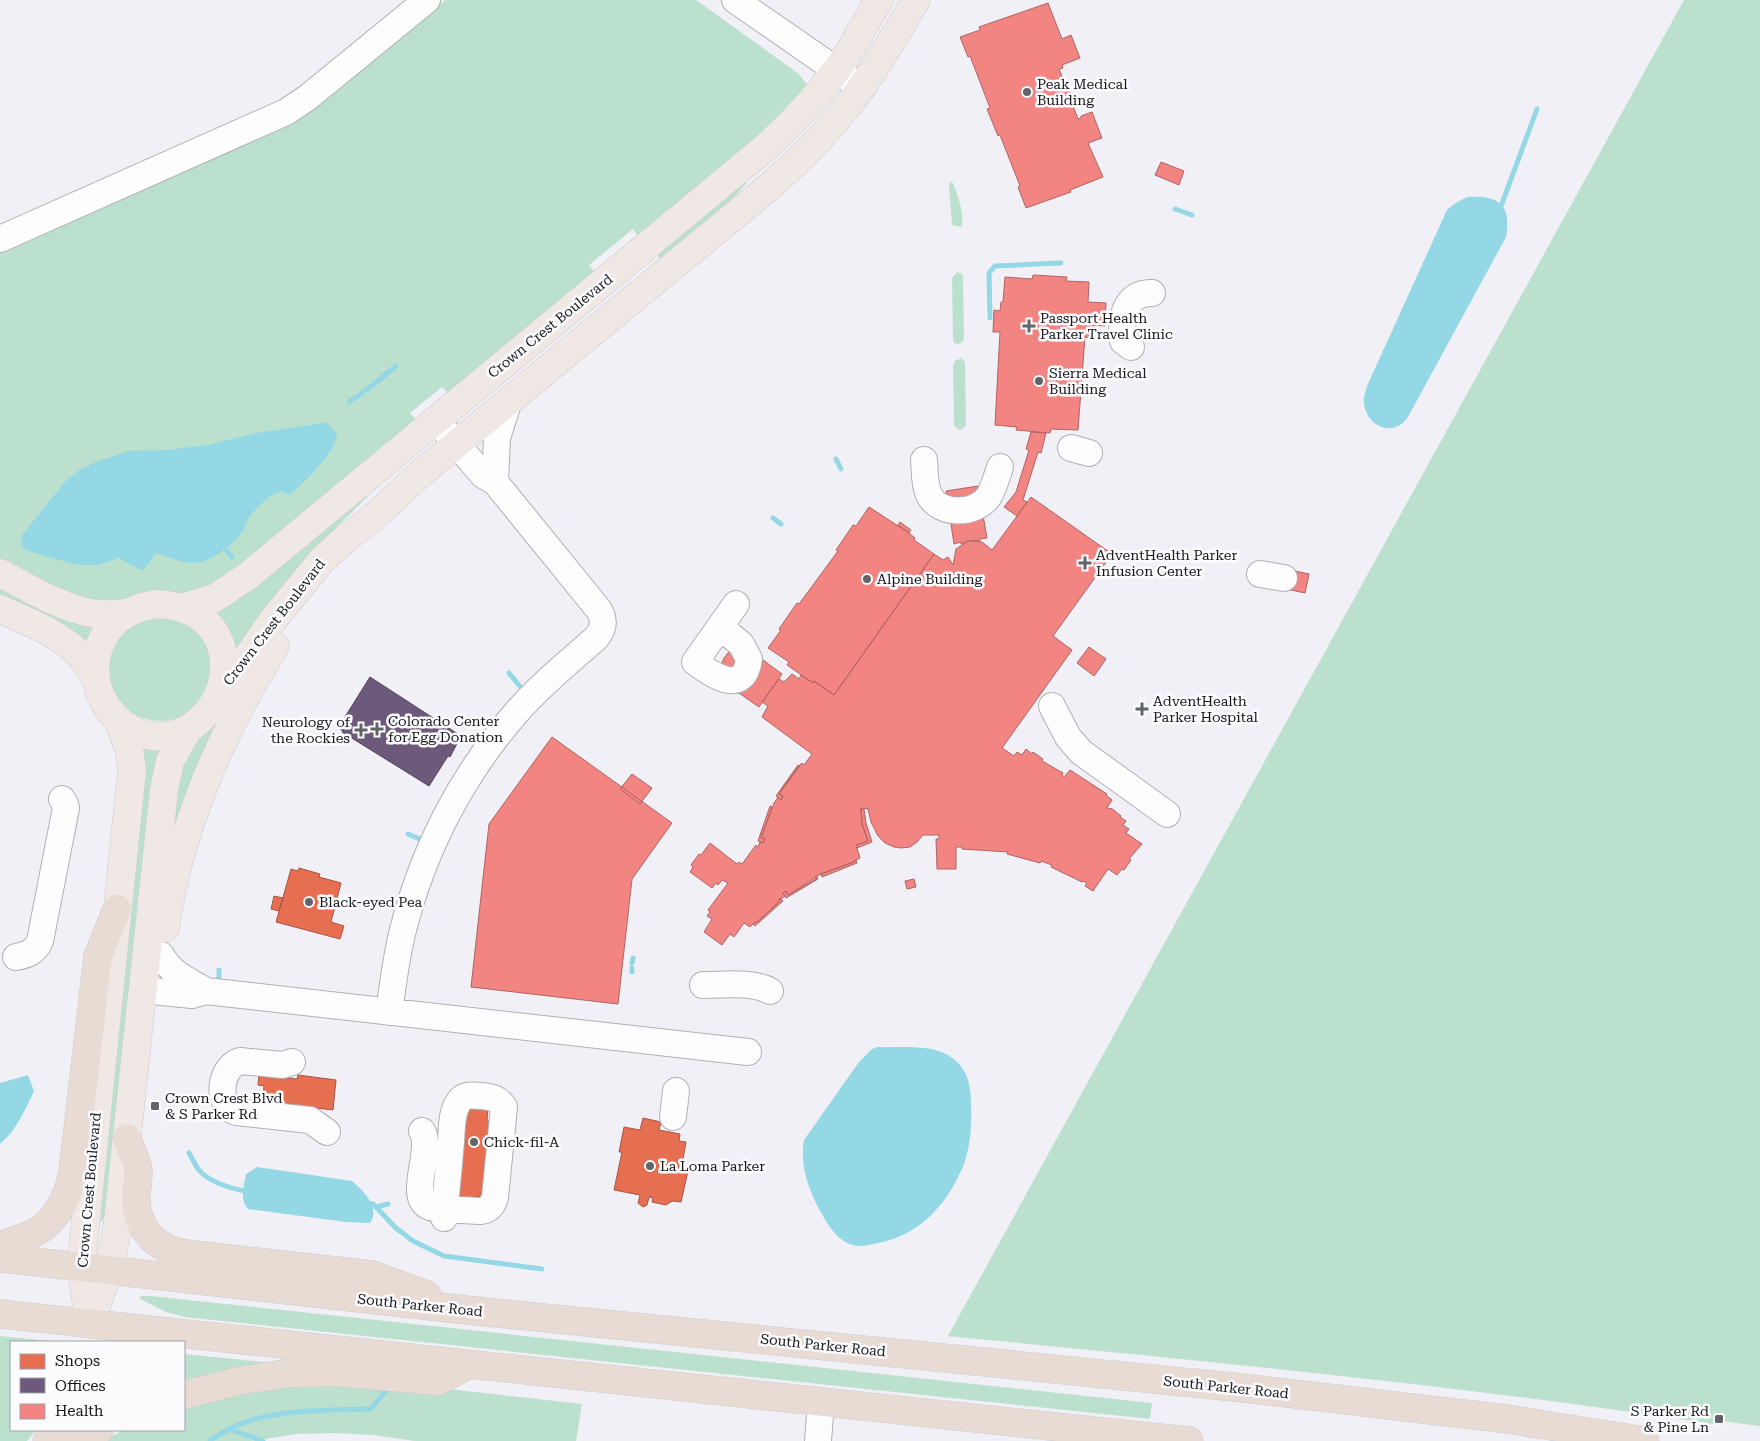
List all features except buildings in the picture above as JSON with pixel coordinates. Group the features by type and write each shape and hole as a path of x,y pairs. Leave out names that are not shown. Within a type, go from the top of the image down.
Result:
{"highway":[{"path":"0,1246 43,1227 55,1215 68,1191 73,1170 98,956 117,909"},
{"path":"127,1138 138,1170 136,1196 138,1215 150,1237 172,1251 373,1275 466,1310"},
{"name":"South Parker Road","path":"0,1258 466,1310 1234,1387 1507,1419 1645,1441"},
{"path":"0,1314 88,1333 228,1338 1189,1441"},
{"path":"185,1394 243,1380 284,1374 318,1372 438,1381 468,1365"},
{"path":"47,1441 56,1431"},
{"path":"80,1441 98,1431"}],"main road":[{"name":"Crown Crest Boulevard","path":"182,608 215,598 232,588 629,262 769,144 808,105 836,71 879,0"},
{"name":"Crown Crest Boulevard","path":"222,690 240,668 273,620 321,561 345,539 374,517 420,474 789,170 832,125 862,88 916,0"},
{"name":"Crown Crest Boulevard","path":"142,990 159,971 168,910 184,846 199,799 224,739 254,682 291,622 353,546 374,517"},
{"path":"0,573 56,601 80,610 98,614 128,613"},
{"path":"0,609 50,633 71,646 85,661 96,679 104,702 118,720 135,731 155,738 173,736 189,728 207,713 222,690 225,664 218,640 204,621 182,608 159,604 144,606 128,613 110,627 102,640 96,662 96,679"},
{"name":"Crown Crest Boulevard","path":"88,1333 80,1267 132,770 127,741 118,720"},
{"name":"Crown Crest Boulevard","path":"88,1333 109,1270 117,1229 164,790 170,761 189,728"}],"street":[{"path":"0,239 286,112 307,98 427,0"},
{"path":"735,0 862,88"},
{"path":"629,262 650,286"},
{"path":"1131,347 1123,341 1122,323 1124,313 1135,296 1152,293"},
{"path":"496,482 497,438 508,403"},
{"path":"389,1012 398,953 412,898 429,851 456,798 488,748 517,712 548,679 596,638 604,624 599,610 496,482 483,475 436,420"},
{"path":"924,460 926,486 930,497 941,506 956,510 974,508 984,502 992,489 1000,467"},
{"path":"720,627 737,640 746,652 748,663 740,677 729,681 714,676 695,662 736,604"},
{"path":"1052,706 1068,736 1081,752 1168,814"},
{"path":"8,963 36,949 40,941 66,808 66,804 62,799"},
{"path":"161,955 174,972 206,991 748,1052"},
{"path":"703,985 752,985 770,991"},
{"path":"142,990 192,996 206,991"},
{"path":"292,1062 283,1065 237,1062 230,1067 225,1076 224,1100 236,1112 310,1120 327,1132"},
{"path":"673,1117 676,1091"},
{"path":"422,1131 426,1141 420,1196 425,1204 444,1213"},
{"path":"818,1441 821,1402"}],"green space":[{"path":"445,0 696,0 799,74 807,85 788,110 639,237 633,229 589,265 596,274 450,395 442,387 410,413 417,422 248,562 204,591 122,602 84,600 0,560 0,253 296,122"},
{"path":"1684,0 1760,0 1760,1426 1714,1420 1713,1424 1522,1397 1331,1375 948,1336"},
{"path":"745,179 747,183 707,226 663,262 656,253"},
{"path":"951,182 957,193 960,205 961,227 952,225 949,184"},
{"path":"957,272 963,276 964,338 959,344 954,343 953,339 952,278"},
{"path":"961,358 965,362 966,425 960,430 954,426 953,366 955,361"},
{"path":"364,494 368,496 331,533 236,661 210,611"},
{"path":"0,584 98,625 87,646 0,597"},
{"path":"160,617 180,620 197,632 209,649 212,669 209,689 197,706 180,718 160,721 140,718 123,706 111,689 108,669 111,649 123,632 140,620"},
{"path":"221,714 170,878 175,786 187,750"},
{"path":"139,744 164,745 108,1210 102,1221 98,1223"},
{"path":"141,1296 1152,1403 1150,1419 185,1317 166,1312 140,1299"},
{"path":"0,1336 50,1341 10,1341 10,1431 35,1431 27,1441 0,1441"},
{"path":"185,1354 274,1363 185,1385"},
{"path":"299,1383 404,1384 582,1404 576,1441 415,1441 374,1435 335,1433 297,1434 251,1441 102,1441 122,1431 185,1431 185,1406 195,1402"}],"water":[{"path":"1467,197 1487,198 1501,204 1507,217 1506,237 1408,417 1402,424 1395,427 1381,427 1369,418 1366,410 1364,398 1367,386 1447,210"},
{"path":"327,423 337,434 331,450 318,467 290,495 281,491 263,502 252,514 236,539 225,549 206,560 189,563 156,553 144,569 141,570 119,558 99,565 77,565 25,550 21,543 22,535 65,482 79,470 96,462 129,451 168,450 207,445 257,433"},
{"path":"878,1047 928,1049 938,1051 955,1060 966,1075 970,1086 971,1132 963,1167 945,1199 936,1210 927,1219 904,1234 878,1243 859,1246 842,1240 826,1221 807,1180 804,1170 803,1150 804,1140 859,1062 872,1049"},
{"path":"28,1075 34,1091 24,1113 6,1139 0,1144 0,1083"},
{"path":"257,1167 352,1181 361,1189 372,1205 373,1217 370,1223 346,1222 248,1209 243,1197 246,1174"}],"waterway":[{"path":"1500,209 1537,109"},
{"path":"1175,209 1192,215"},
{"path":"990,318 989,273 995,266 1061,263"},
{"path":"349,402 396,366"},
{"path":"836,459 841,469"},
{"path":"773,518 781,524"},
{"path":"221,544 232,557"},
{"path":"509,673 523,690"},
{"path":"408,834 422,840"},
{"path":"632,963 633,958"},
{"path":"219,970 219,977"},
{"path":"189,1153 204,1175 215,1182 249,1192"},
{"path":"367,1203 373,1204 396,1228 413,1241 444,1256 542,1269"},
{"path":"376,1207 388,1204"},
{"path":"210,1441 227,1430 266,1416 309,1411 371,1409 390,1385"},
{"path":"229,1429 263,1441"}],"place":[{"name":"Peak Medical Building","path":"1027,92"},
{"name":"Passport Health Parker Travel Clinic","path":"1029,326"},
{"name":"Sierra Medical Building","path":"1039,381"},
{"name":"AdventHealth Parker Infusion Center","path":"1085,563"},
{"name":"Alpine Building","path":"867,579"},
{"name":"AdventHealth Parker Hospital","path":"1142,709"},
{"name":"Colorado Center for Egg Donation","path":"377,729"},
{"name":"Neurology of the Rockies","path":"361,730"},
{"name":"Black-eyed Pea","path":"309,902"},
{"name":"Crown Crest Blvd & S Parker Rd","path":"155,1106"},
{"name":"Chick-fil-A","path":"474,1142"},
{"name":"La Loma Parker","path":"650,1166"},
{"name":"S Parker Rd & Pine Ln","path":"1719,1419"}]}
